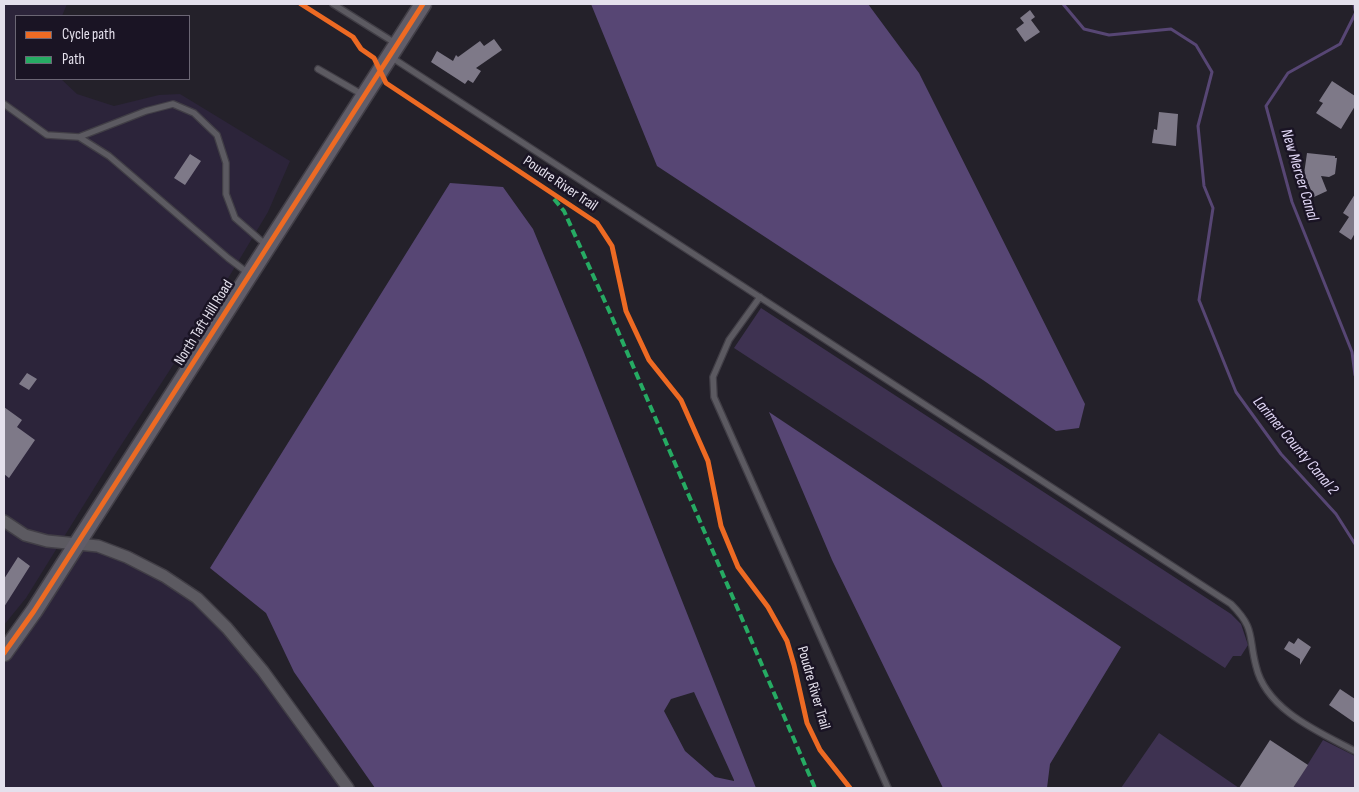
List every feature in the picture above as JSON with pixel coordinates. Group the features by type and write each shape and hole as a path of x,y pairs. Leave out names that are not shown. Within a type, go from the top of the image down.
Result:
{"main road":[{"name":"North Taft Hill Road","path":"4,654 34,612 422,4"}],"street":[{"path":"4,521 25,536 98,546 127,557 164,576 197,598 227,628 263,671 348,788"}],"lane":[{"path":"333,4 393,50 760,297 1231,604 1242,615 1250,630 1256,668 1265,688 1281,708 1355,751"},
{"path":"318,69 363,95"},
{"path":"4,104 47,135 79,138 109,156 249,274"},
{"path":"79,138 146,112 173,104 194,113 218,135 226,164 226,194 235,218 268,247"},
{"path":"760,297 729,340 713,377 714,397 888,788"}],"shaded area":[{"path":"4,4 67,4 62,15 15,15 15,80 62,80 77,94 114,106 159,95 180,94 290,161 268,212 212,305 116,453 26,598 4,625"},
{"path":"591,4 868,4 919,73 1085,404 1079,428 1056,431 983,380 657,166"},
{"path":"450,183 503,187 533,229 583,350 756,788 375,788 294,672 266,613 210,568","holes":["694,692 734,780 715,777 685,751 664,711 671,699"]},
{"path":"761,308 1231,614 1241,624 1248,645 1241,656 1233,656 1225,668 734,348"},
{"path":"769,412 1121,647 1050,764 1047,788 943,788 832,560"},
{"path":"76,544 98,546 164,576 227,628 348,788 4,788 4,653"},
{"path":"1159,733 1239,788 1121,788"},
{"path":"1323,740 1355,756 1355,788 1293,788"}],"building":[{"path":"1030,10 1035,17 1031,20 1040,32 1025,42 1016,29 1024,23 1020,18"},
{"path":"494,39 502,50 476,68 481,71 473,83 468,80 465,84 431,62 437,51 453,61 456,55 458,57 480,41 484,46"},
{"path":"1332,81 1355,96 1355,106 1341,129 1316,113 1323,103 1319,101"},
{"path":"1159,112 1178,114 1176,146 1152,143 1154,129 1157,130"},
{"path":"1307,153 1335,156 1337,158 1335,174 1329,177 1321,176 1327,191 1314,197 1304,174"},
{"path":"190,154 201,161 185,185 174,178"},
{"path":"1355,194 1355,233 1351,240 1339,232 1349,217 1343,213"},
{"path":"27,373 37,379 29,390 19,384"},
{"path":"4,407 22,420 17,427 35,440 9,478 4,474"},
{"path":"18,557 30,566 4,607 4,579"},
{"path":"1298,638 1311,647 1300,665 1300,659 1284,649 1289,641 1294,644"},
{"path":"1340,689 1355,699 1355,723 1329,705"},
{"path":"1270,740 1308,765 1293,788 1239,788"}],"waterway":[{"name":"Larimer County Canal 2","path":"1063,4 1084,29 1109,35 1171,29 1196,45 1212,72 1198,126 1204,186 1213,208 1199,300 1236,392 1281,454 1336,514 1355,544"},
{"name":"New Mercer Canal","path":"1354,4 1355,10"},
{"name":"New Mercer Canal","path":"1355,14 1340,44 1288,73 1266,106 1292,202 1352,352 1355,375"}],"marked path":[{"path":"554,199 564,211 611,315 815,788"}],"cycle path":[{"name":"Poudre River Trail","path":"301,4 353,37 361,49 374,58 386,83 597,223 612,246 626,311 649,360 681,400 708,461 721,526 738,567 768,607 787,641 807,723 820,750 850,788"},
{"path":"4,653 34,611 423,4"}]}
